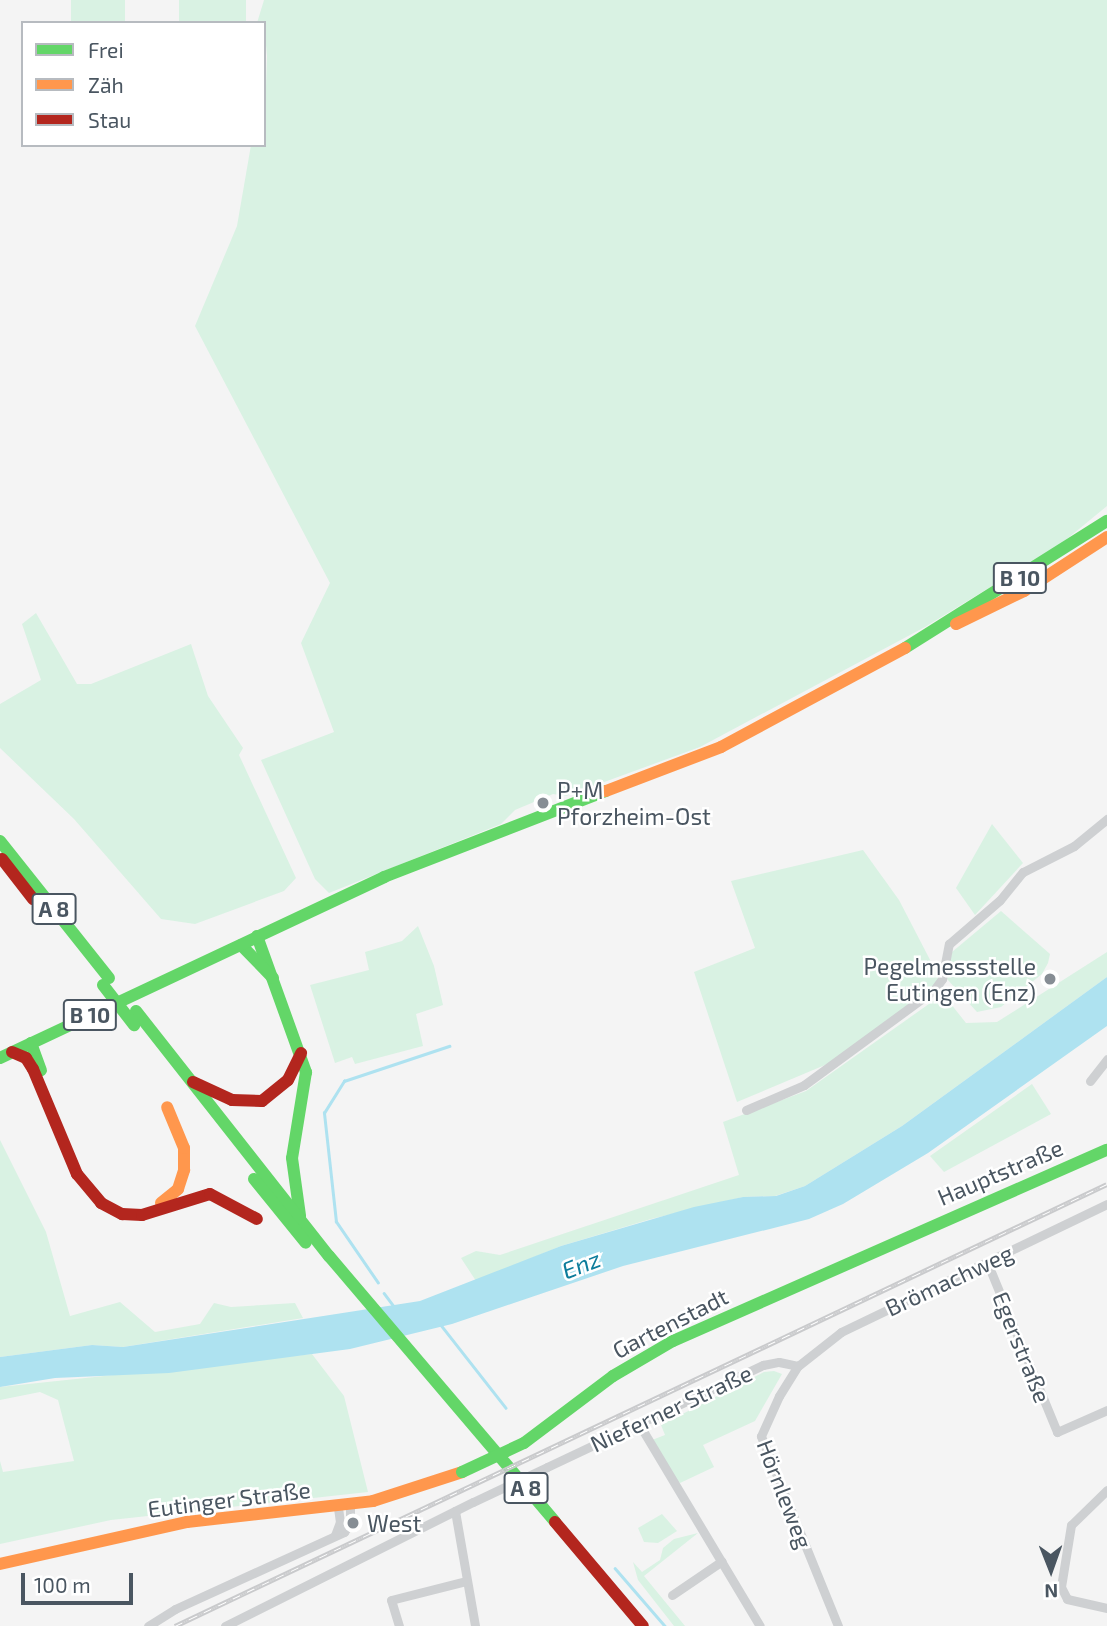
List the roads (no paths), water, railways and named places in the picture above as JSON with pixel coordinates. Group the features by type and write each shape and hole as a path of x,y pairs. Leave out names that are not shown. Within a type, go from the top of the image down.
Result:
{"main road":[{"name":"B 10","path":"932,633 1107,521"},
{"name":"B 10","path":"6,1055 405,868 701,757 932,633 1004,601 1107,537"},
{"name":"A 8","path":"0,841 106,982 134,1025 325,1259 643,1626"},
{"name":"A 8","path":"0,857 106,982 136,1011 300,1219 325,1259"},
{"path":"257,936 277,981 301,1053 306,1090 292,1158 300,1219"},
{"path":"236,947 277,981"},
{"path":"31,1043 60,1125 82,1168 99,1193 116,1205 134,1209 158,1205 181,1182 184,1148 167,1107"},
{"path":"188,1079 232,1100 262,1101 288,1080 301,1053"},
{"path":"6,1055 26,1058 77,1174 101,1203 122,1214 142,1215 192,1196 210,1194 257,1219"},
{"name":"Hauptstraße","path":"910,1234 1107,1150"},
{"name":"Gartenstadt","path":"463,1472 524,1443 642,1357 910,1234"},
{"name":"A 8","path":"406,1354 632,1626"},
{"name":"Eutinger Straße","path":"0,1564 148,1529 344,1506 396,1497 463,1472"}],"street":[{"path":"746,1110 804,1085 934,990 942,979 949,944 1000,901 1023,872 1074,846 1107,819"},
{"path":"1090,1081 1107,1059"},
{"name":"Brömachweg","path":"798,1366 841,1332 1107,1204"},
{"name":"Egerstraße","path":"987,1262 1057,1432 1107,1410"},
{"name":"Nieferner Straße","path":"225,1626 455,1511 762,1365 779,1362 798,1366"},
{"name":"Hörnleweg","path":"798,1366 771,1408 761,1436 838,1626"},
{"path":"639,1424 760,1626"},
{"path":"1107,1490 1071,1525 1060,1587 1067,1599 1107,1608"},
{"path":"148,1626 175,1609 334,1536 344,1506"},
{"path":"455,1511 475,1626"},
{"path":"671,1595 722,1561"},
{"path":"399,1626 391,1600 466,1581"}],"water":[{"name":"Enz","path":"1107,977 1107,1026 928,1153 843,1204 809,1219 623,1266 452,1324 350,1349 169,1373 55,1378 0,1387 0,1357 92,1345 123,1347 420,1301 561,1246 694,1207 743,1197 776,1196 805,1186 902,1126"}],"waterway":[{"path":"378,1283 336,1222 324,1113 344,1081 449,1046"},
{"path":"384,1293 393,1305"},
{"path":"441,1325 506,1408"},
{"path":"615,1568 665,1626"}],"railway":[{"path":"175,1626 1107,1184"}],"place":[{"name":"P+M Pforzheim-Ost","path":"543,803"},
{"name":"Pegelmessstelle Eutingen (Enz)","path":"1050,979"},
{"name":"West","path":"353,1523"}]}
